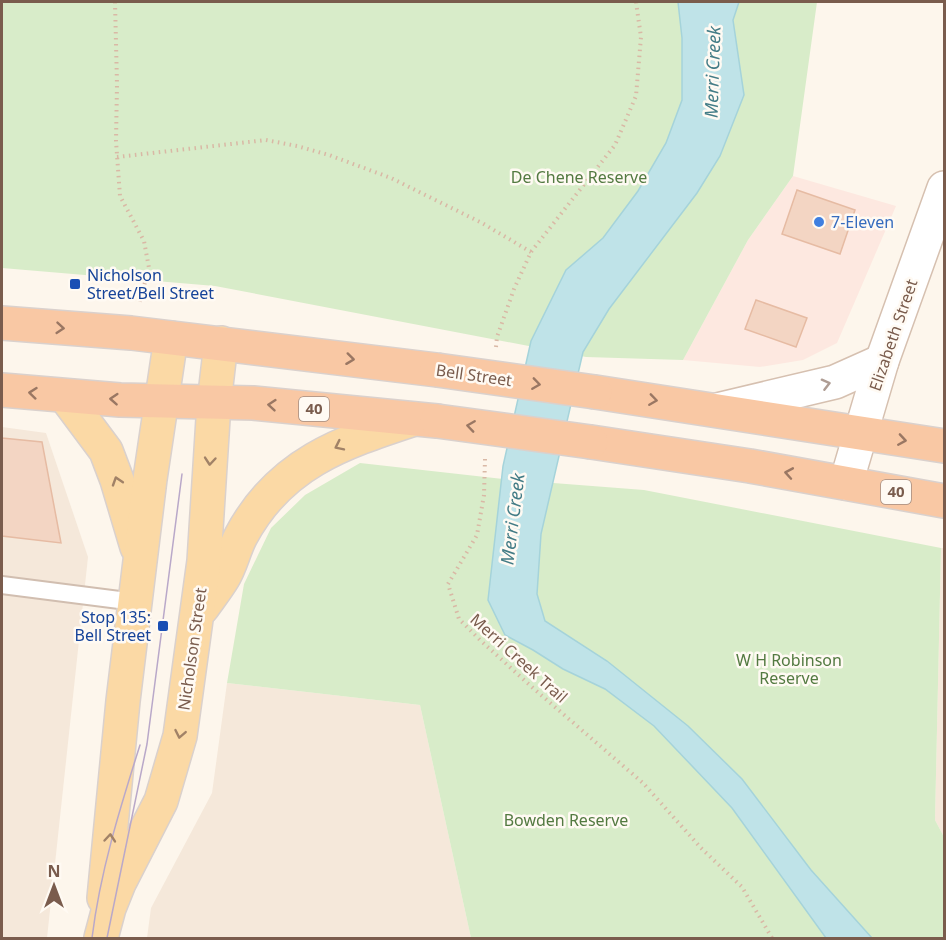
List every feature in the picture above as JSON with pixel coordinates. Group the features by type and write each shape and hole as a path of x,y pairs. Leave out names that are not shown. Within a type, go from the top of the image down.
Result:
{"highway":[{"name":"Bell Street","path":"2,323 131,333 436,370 717,410 945,446"},
{"name":"40","path":"2,390 65,396 253,403 426,420 662,451 945,501"}],"main road":[{"name":"Elizabeth Street","path":"846,483 882,361 945,188"},
{"name":"Nicholson Street","path":"101,939 123,700 150,479 171,338"},
{"name":"Nicholson Street","path":"101,939 109,908 117,889 160,801 173,765 180,736 204,561 214,403 221,343"},
{"path":"717,410 835,382 882,361"},
{"path":"65,396 106,451 141,557"},
{"path":"198,614 224,577 241,536 260,506 286,479 319,456 349,441 426,420"}],"lane":[{"path":"2,585 135,602"}],"path":[{"path":"115,2 117,157 120,196 144,241 149,268 131,333"},
{"path":"494,358 497,337 514,289 531,252 615,145 636,96 640,37 636,2"},
{"path":"117,157 266,140 297,146 391,178 482,223 531,252"},
{"name":"Merri Creek Trail","path":"485,452 484,495 477,536 448,584 459,619 503,661 643,783 701,848 742,887 772,939"}],"shaded area":[{"name":"7-Eleven","path":"793,176 896,206 837,343 803,360 760,367 683,360 748,240"},
{"path":"2,427 46,433 88,557 47,938 2,938"},
{"path":"941,548 944,548 944,837 935,820"},
{"path":"227,683 420,705 471,938 147,938 151,908 212,793"}],"green space":[{"name":"De Chene Reserve","path":"2,2 817,2 793,176 748,240 683,360 586,357 215,286 2,268"},
{"path":"360,463 503,479 644,490 941,548 935,820 944,837 944,938 471,938 420,705 227,683 244,584 271,528 305,495"}],"water":[{"name":"Merri Creek","path":"678,2 739,2 733,20 744,95 720,156 697,193 609,309 583,352 541,534 537,594 545,621 607,661 688,726 742,779 811,870 872,938 826,938 732,808 654,726 605,689 563,669 505,635 488,600 503,466 531,341 566,270 603,238 638,191 666,143 682,100 682,38"}],"building":[{"name":"7-Eleven","path":"797,190 855,210 840,254 782,234"},
{"path":"756,300 807,318 796,347 745,329"},
{"path":"2,438 42,442 61,543 2,536"}],"tram line":[{"path":"107,938 147,744 182,474"},
{"path":"92,938 105,865 140,745"}],"place":[{"name":"7-Eleven","path":"819,222"},
{"name":"Nicholson Street/Bell Street","path":"75,284"},
{"name":"Stop 135: Bell Street","path":"163,626"}],"park label":[{"name":"W H Robinson Reserve","path":"789,669"},
{"name":"Bowden Reserve","path":"566,820"}]}
